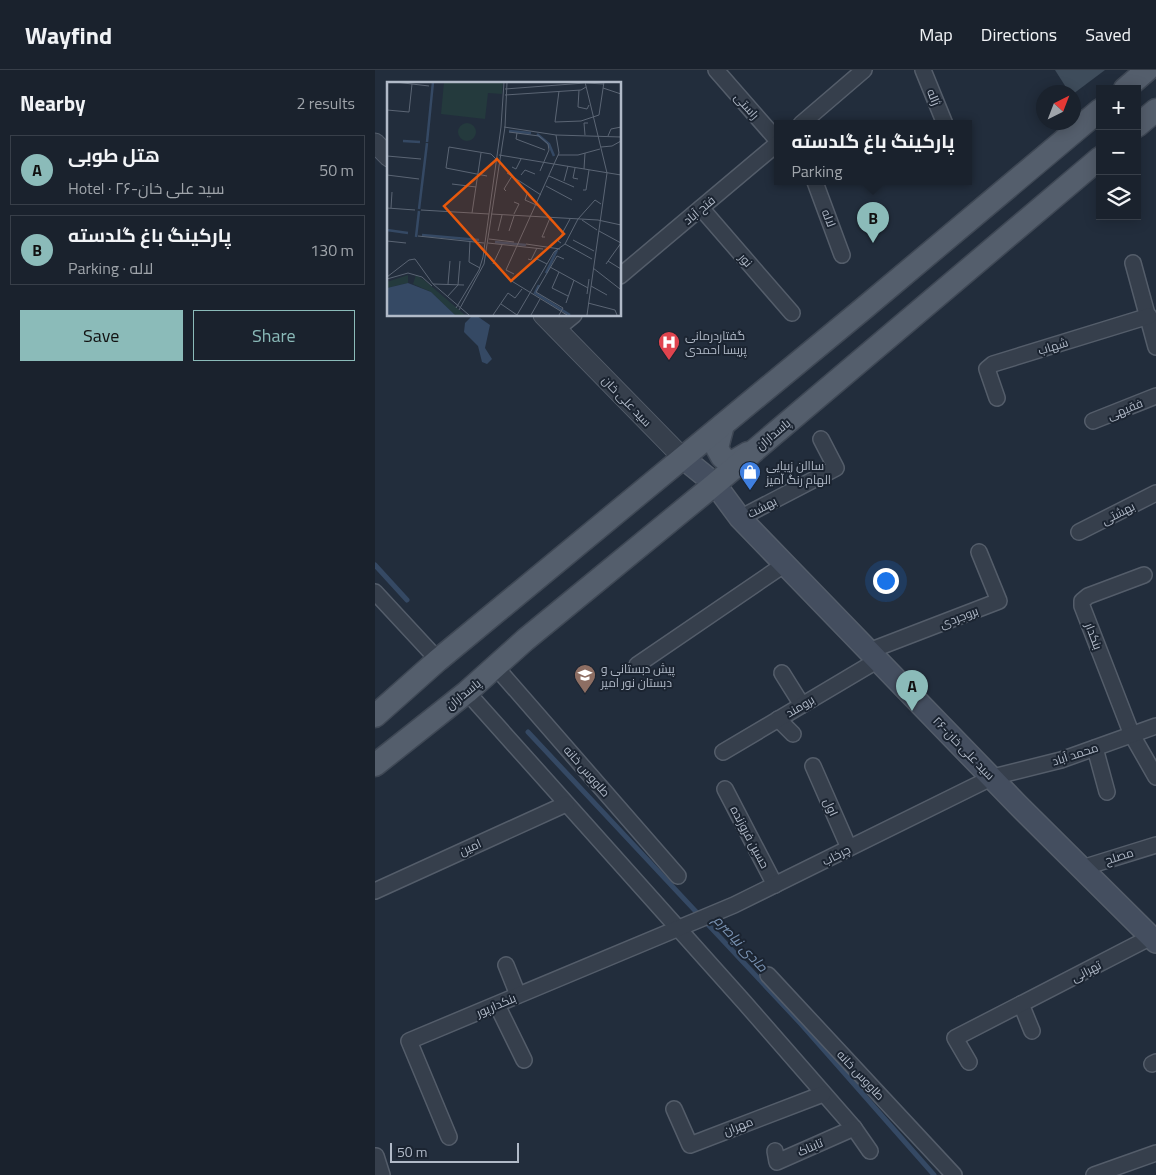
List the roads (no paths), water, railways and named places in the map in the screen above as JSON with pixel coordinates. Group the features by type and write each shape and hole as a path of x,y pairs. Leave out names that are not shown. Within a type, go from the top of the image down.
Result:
{"main road":[{"path":"1141,123 1156,110"},
{"path":"375,716 438,660 1096,113"},
{"name":"پاسداران","path":"375,765 467,692 495,666 715,484 1096,161"},
{"path":"723,425 717,448 722,457 731,462 755,450"},
{"name":"سید علی خان","path":"683,458 715,484"},
{"name":"۲۶-سید علی خان","path":"715,484 741,518 785,564 1154,940"}],"street":[{"name":"راستی","path":"716,70 774,137"},
{"name":"ژاله","path":"923,70 943,120"},
{"path":"806,120 862,71"},
{"path":"375,144 387,155"},
{"name":"فتح آباد","path":"621,275 774,145"},
{"name":"لاله","path":"816,185 843,255"},
{"name":"نور","path":"701,208 791,313"},
{"path":"1133,262 1156,347"},
{"name":"سید علی خان","path":"544,316 683,458"},
{"path":"557,329 573,316"},
{"name":"شهاب","path":"997,398 987,369 993,364 1149,316"},
{"name":"فقیهی","path":"1093,421 1156,396"},
{"name":"بهشت","path":"741,518 839,474 821,439"},
{"name":"بهشتی","path":"1079,532 1156,493"},
{"name":"بروجردی","path":"874,655 999,601 979,552"},
{"path":"637,665 785,564"},
{"name":"بنکدار","path":"1132,735 1082,606 1082,600 1144,575"},
{"path":"375,592 438,660"},
{"name":"برومند","path":"723,752 802,705 874,655"},
{"name":"طاووس خانه","path":"495,666 679,876"},
{"path":"783,673 802,705"},
{"path":"467,692 854,1128 870,1151"},
{"path":"778,719 793,734"},
{"name":"محمد آباد","path":"993,777 1061,760 1156,726"},
{"path":"1132,735 1156,777"},
{"path":"1095,748 1107,792"},
{"name":"اول","path":"813,766 849,848"},
{"name":"چرخاب","path":"679,929 734,905 993,777"},
{"name":"حسین فروزنده","path":"725,789 775,885"},
{"name":"امین","path":"375,891 566,804"},
{"name":"مصلح","path":"1082,868 1156,845"},
{"name":"بنکدارپور","path":"449,1137 409,1041 679,929"},
{"name":"تهرانی","path":"969,1062 955,1038 1154,940"},
{"path":"507,965 518,995"},
{"name":"طاووس خانه","path":"768,975 954,1175"},
{"path":"1021,1004 1033,1031"},
{"path":"497,1005 524,1060"},
{"name":"مهران","path":"674,1109 690,1145 823,1094"},
{"name":"تابناک","path":"775,1151 777,1162 854,1128"},
{"path":"1094,1175 1156,1153"},
{"path":"376,1156 382,1175"}],"water":[{"path":"477,316 490,325 485,348 492,359 487,364 482,362 478,346 464,332 465,323 471,317"}],"waterway":[{"name":"مادی نیاصرم","path":"375,565 407,600"},
{"name":"مادی نیاصرم","path":"528,732 802,1025 934,1175"}],"place":[{"name":"پارکینگ باغ گلدسته","path":"873,243"},
{"name":"گفتاردرمانی پریسا احمدی","path":"669,361"},
{"name":"ساالن زیبایی الهام رنگ آمیز","path":"750,491"},
{"name":"پیش دبستانی و دبستان نور امیر","path":"585,694"},
{"name":"هتل طوبی","path":"912,711"}]}
